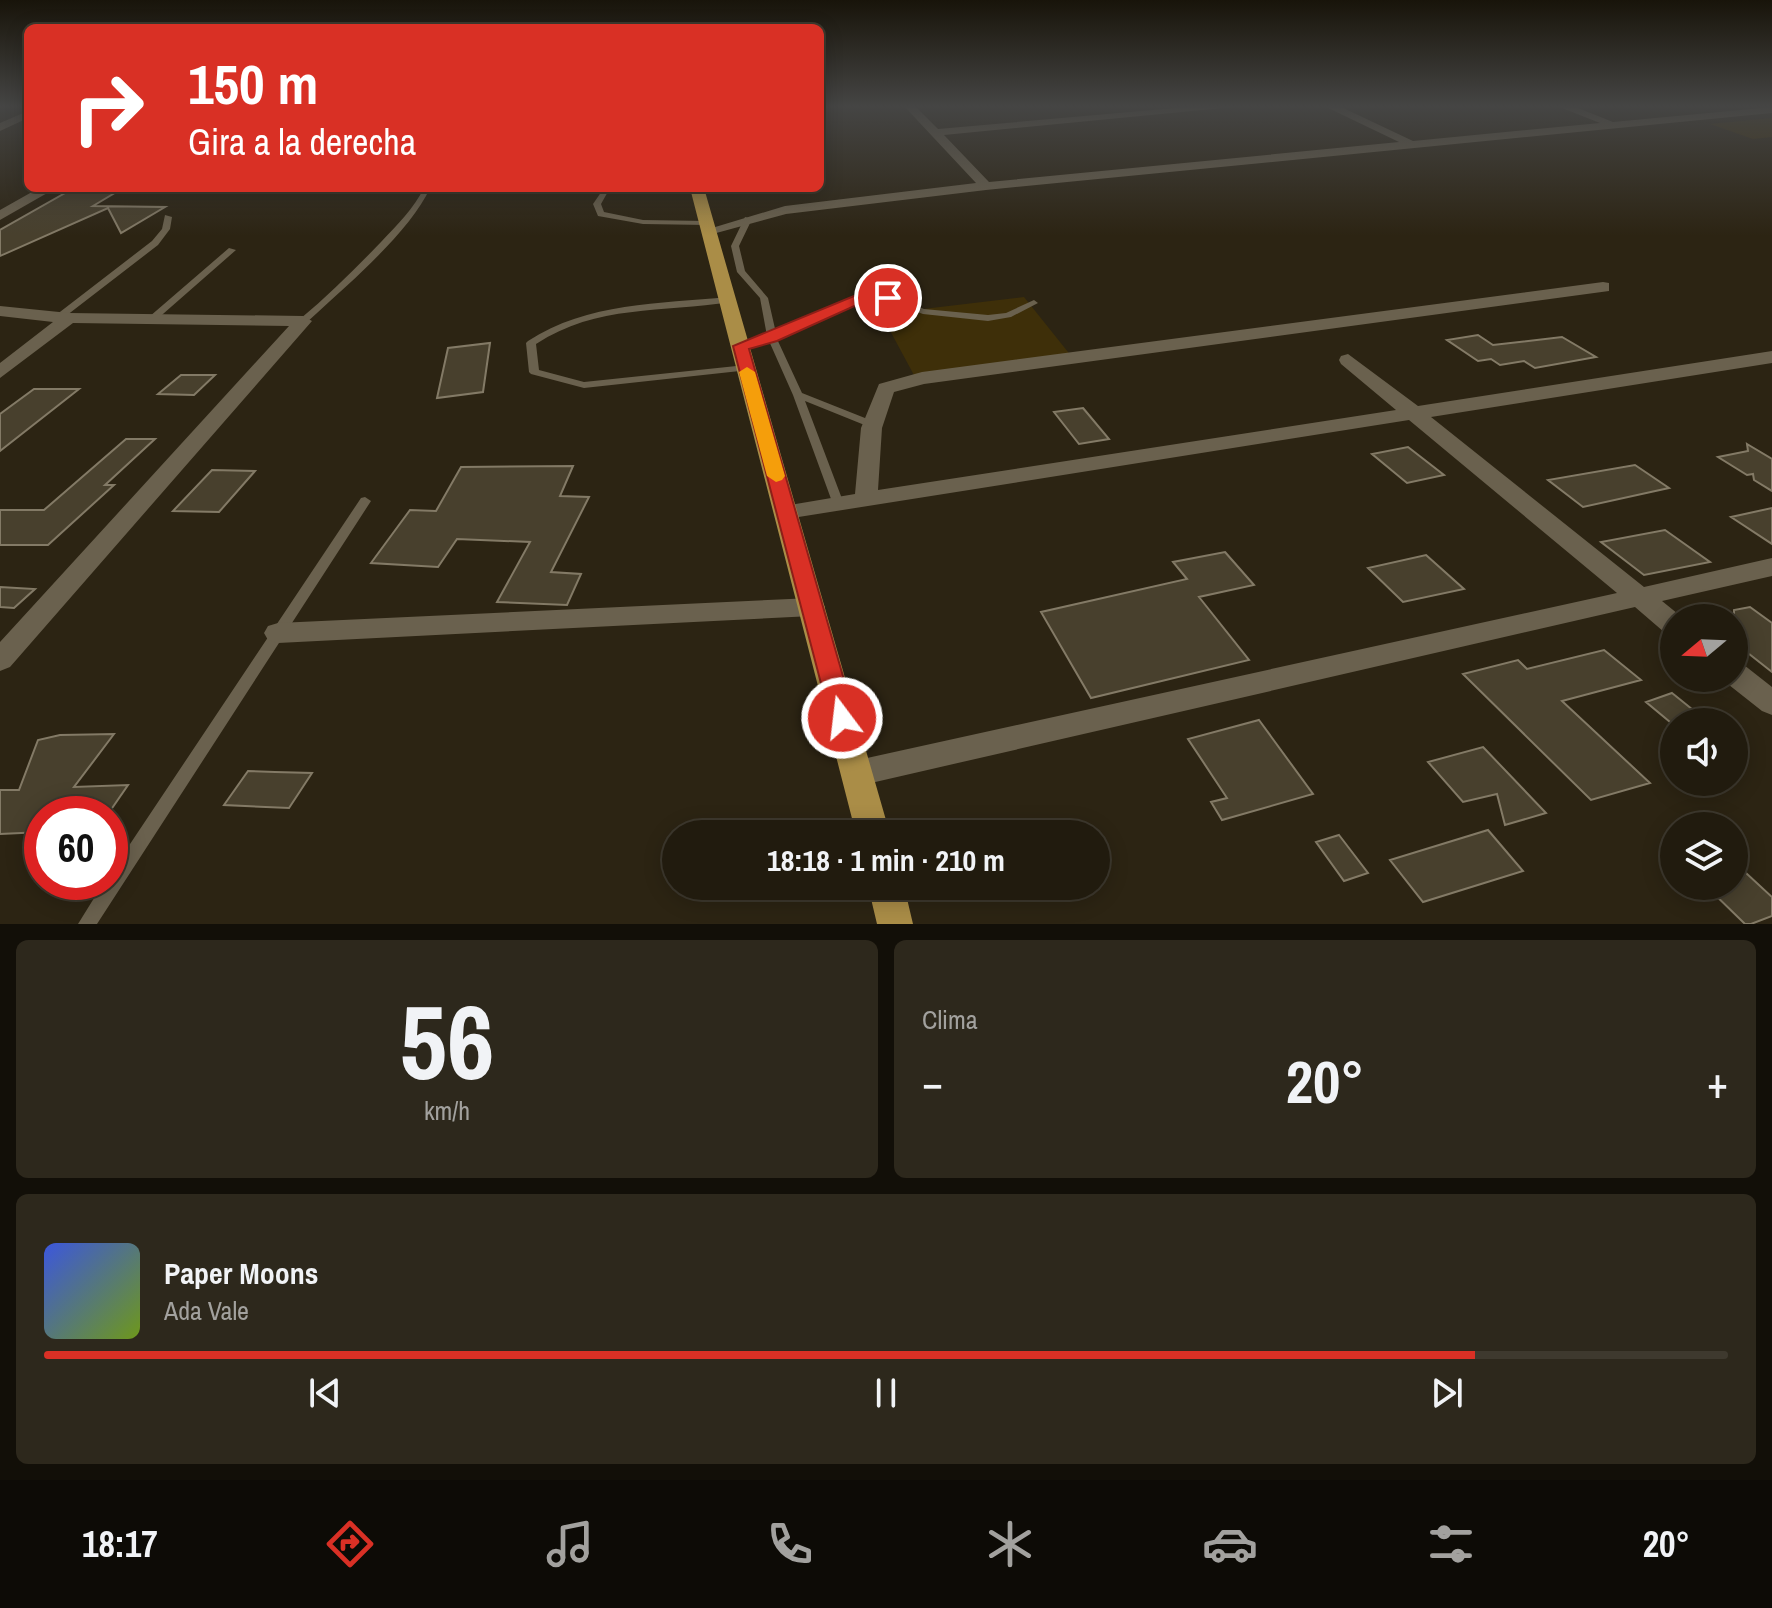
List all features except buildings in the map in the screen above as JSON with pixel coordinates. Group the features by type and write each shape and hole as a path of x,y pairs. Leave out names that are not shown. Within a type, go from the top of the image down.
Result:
{"main road":[{"path":"698,192 870,820"},
{"path":"889,900 895,924"}],"street":[{"path":"948,149 986,186"},
{"path":"708,227 785,210 986,186 1359,149"},
{"path":"0,216 42,192"},
{"path":"867,499 866,464 871,424 886,388 922,378 1603,287"},
{"path":"0,311 64,318 303,321"},
{"path":"0,372 64,318"},
{"path":"0,660 303,321"},
{"path":"786,512 1772,357"},
{"path":"1348,360 1660,614"},
{"path":"858,773 1772,567"},
{"path":"278,633 812,607"},
{"path":"1748,684 1772,703"}],"lane":[{"path":"303,321 336,294 401,225 426,192"},
{"path":"602,192 597,204 601,214 643,222 708,227"},
{"path":"64,318 155,243 166,229 168,217"},
{"path":"748,219 735,246 741,272 764,298 772,338 798,395 838,504"},
{"path":"152,319 232,250"},
{"path":"728,300 587,316 550,328 531,343 534,372 584,385 743,357 772,338 859,299 888,298 923,311 988,318 1008,315 1034,303"},
{"path":"798,395 871,424"},
{"path":"87,924 365,501"}],"shaded area":[{"path":"1024,297 1072,357 915,377 881,314"}],"slow traffic":[{"path":"747,372 776,476"}],"route":[{"path":"842,718 740,346 772,338 859,299 888,298"}]}
